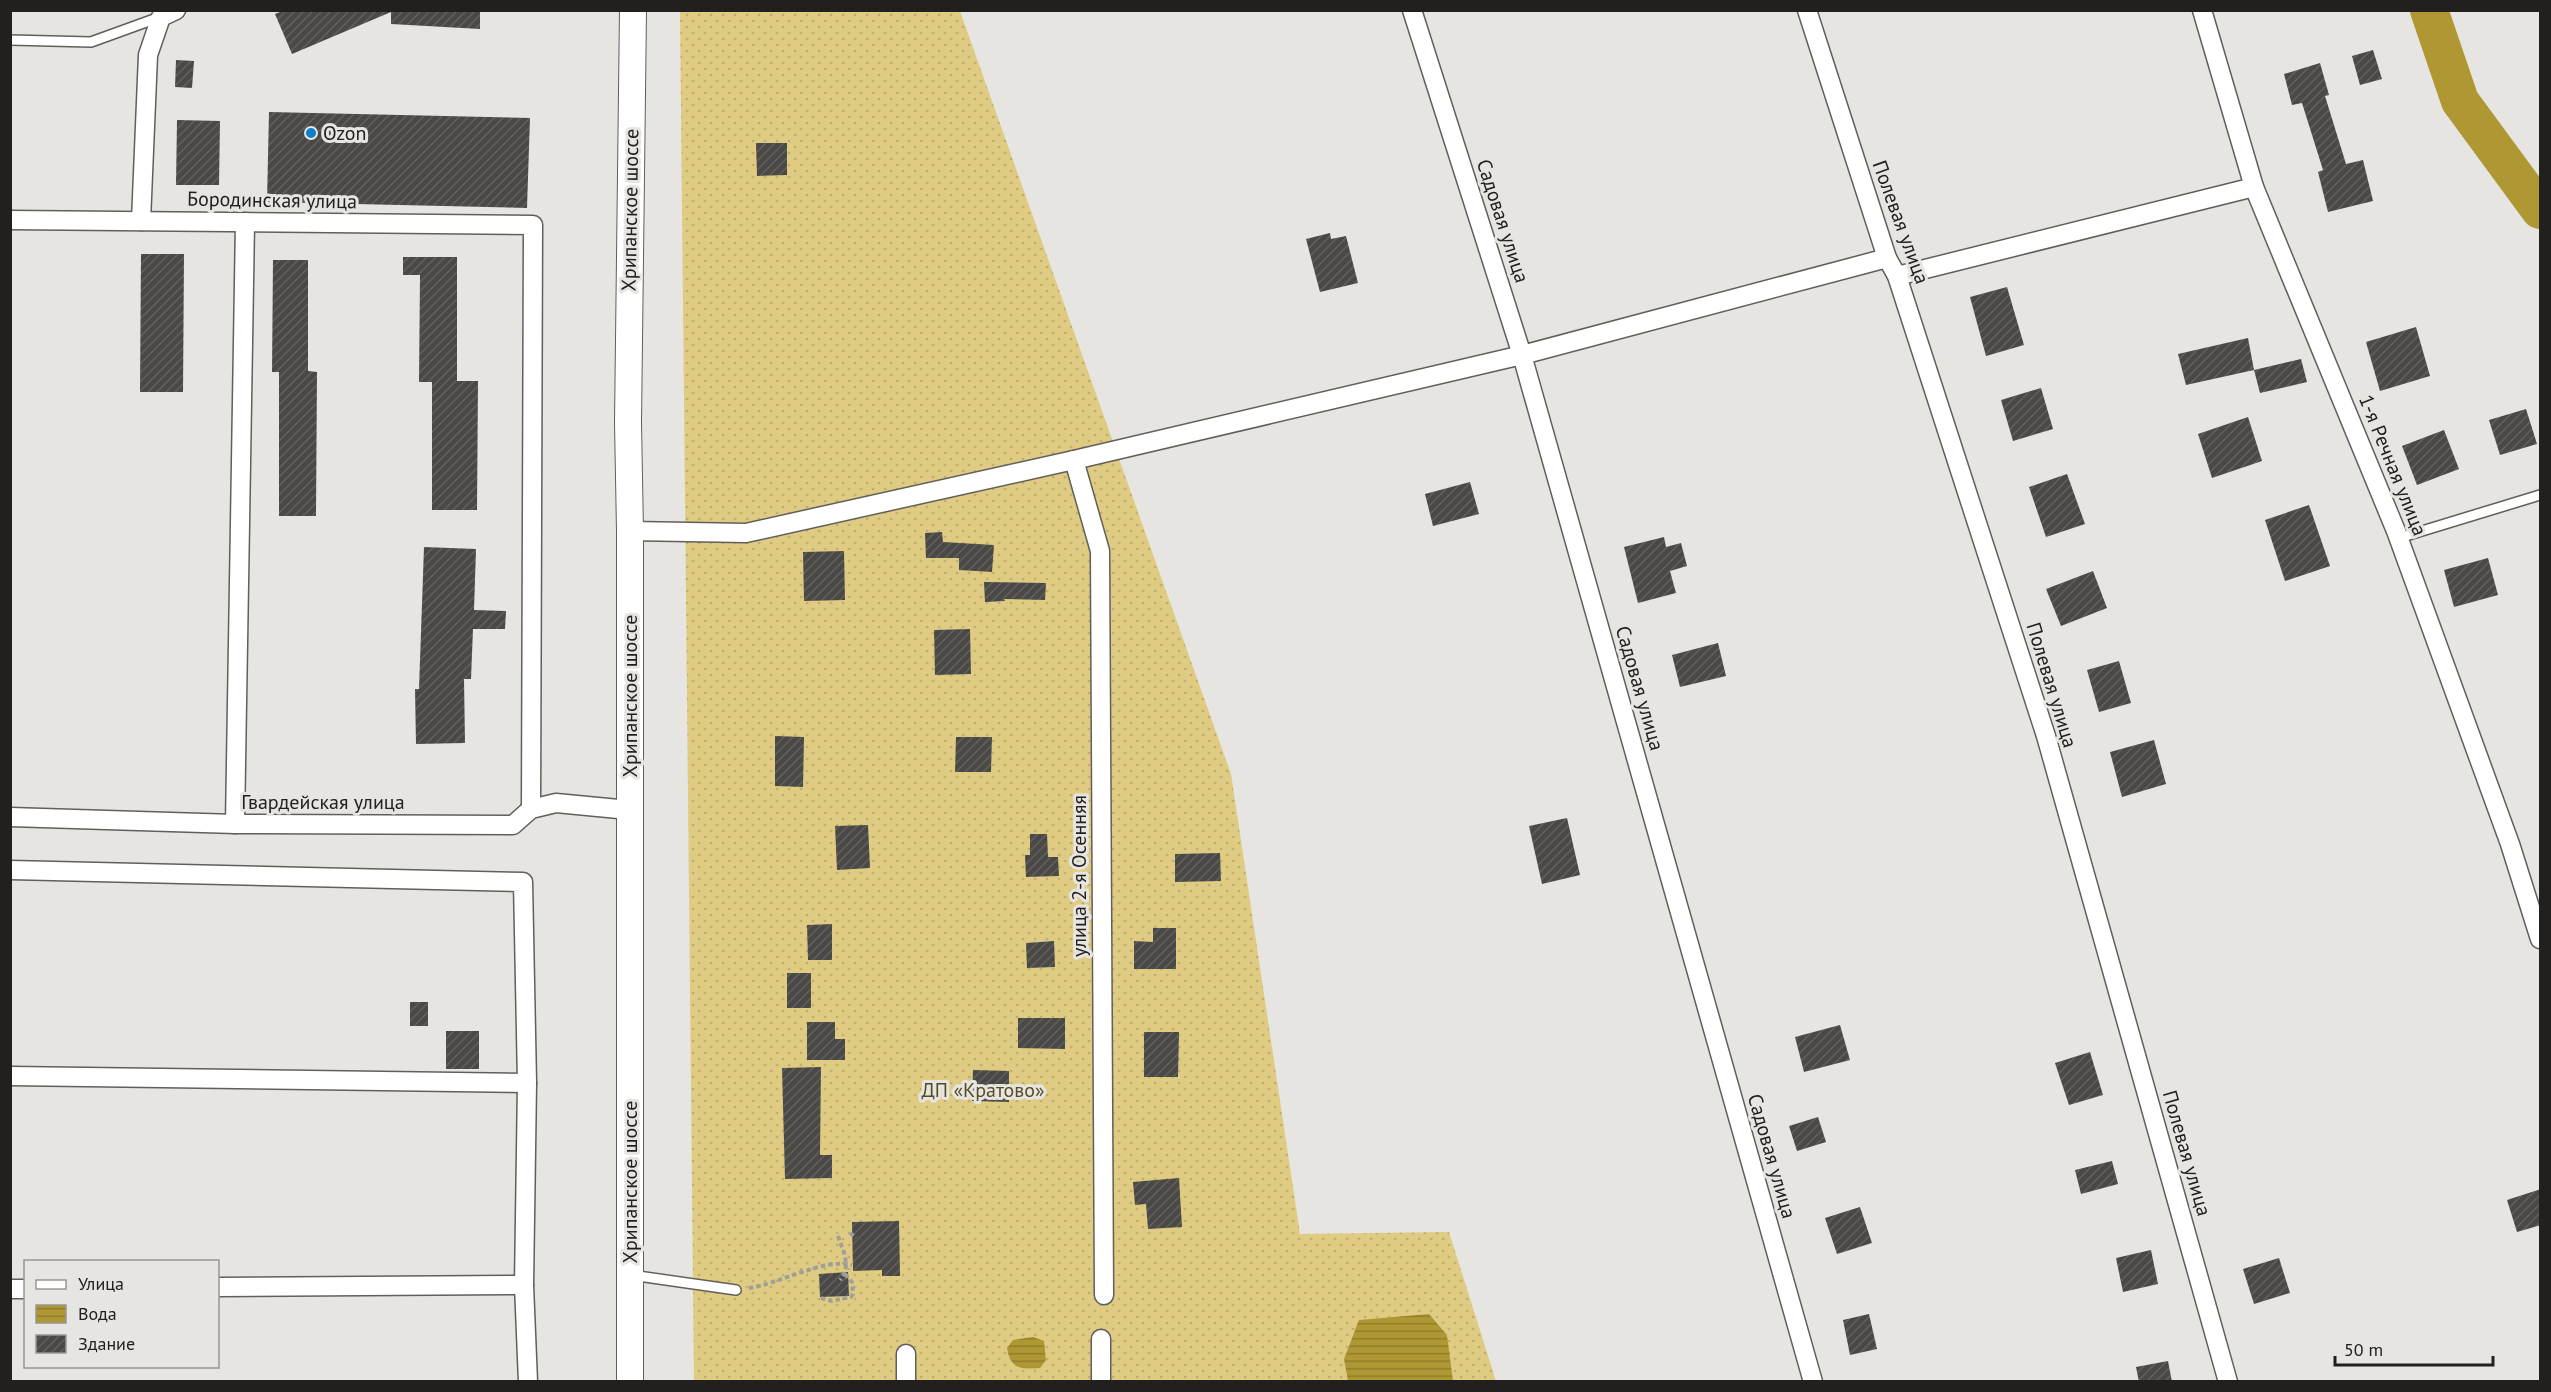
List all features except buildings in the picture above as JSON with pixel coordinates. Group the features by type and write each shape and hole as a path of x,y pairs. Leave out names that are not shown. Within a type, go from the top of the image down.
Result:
{"main road":[{"name":"Хрипанское шоссе","path":"630,1382 628,423 633,10"}],"street":[{"name":"Садовая улица","path":"1412,10 1522,354 1813,1382"},
{"name":"Полевая улица","path":"1807,10 1887,258 1897,276 2046,736 2228,1382"},
{"name":"1-я Речная улица","path":"2202,10 2254,188 2399,538 2510,844 2541,939"},
{"path":"141,221 147,55 169,14"},
{"path":"1897,276 2254,188"},
{"name":"Бородинская улица","path":"10,220 533,225 531,809"},
{"path":"235,824 245,222"},
{"path":"630,531 746,533 1074,460 1522,354 1887,258"},
{"name":"улица 2-я Осенняя","path":"1074,460 1100,551 1104,1295"},
{"name":"Гвардейская улица","path":"10,816 235,824 513,825 531,809 556,803 629,810"},
{"path":"10,870 523,882 528,1083 524,1285 528,1382"},
{"path":"10,1076 528,1083"},
{"path":"219,1287 524,1285"},
{"path":"1101,1339 1101,1382"},
{"path":"906,1354 906,1382"}],"lane":[{"path":"10,40 91,42 169,14"},
{"path":"2399,538 2541,495"},
{"path":"630,1274 736,1290"}],"path":[{"path":"850,1233 856,1238"},
{"path":"838,1236 849,1264 840,1280"},
{"path":"736,1290 767,1286 817,1267 849,1264"},
{"path":"821,1298 831,1301 851,1297 852,1282 845,1274"}],"green space":[{"name":"ДП «Кратово»","path":"680,11 960,11 1231,774 1300,1234 1449,1232 1496,1381 694,1381"}],"water":[{"path":"1429,1314 1447,1335 1453,1381 1348,1381 1344,1359 1359,1320"},
{"path":"1033,1337 1044,1341 1046,1360 1040,1368 1021,1368 1011,1360 1007,1348 1013,1340"}],"waterway":[{"path":"2429,10 2460,101 2540,210"}],"place":[{"name":"Ozon","path":"311,133"}]}
